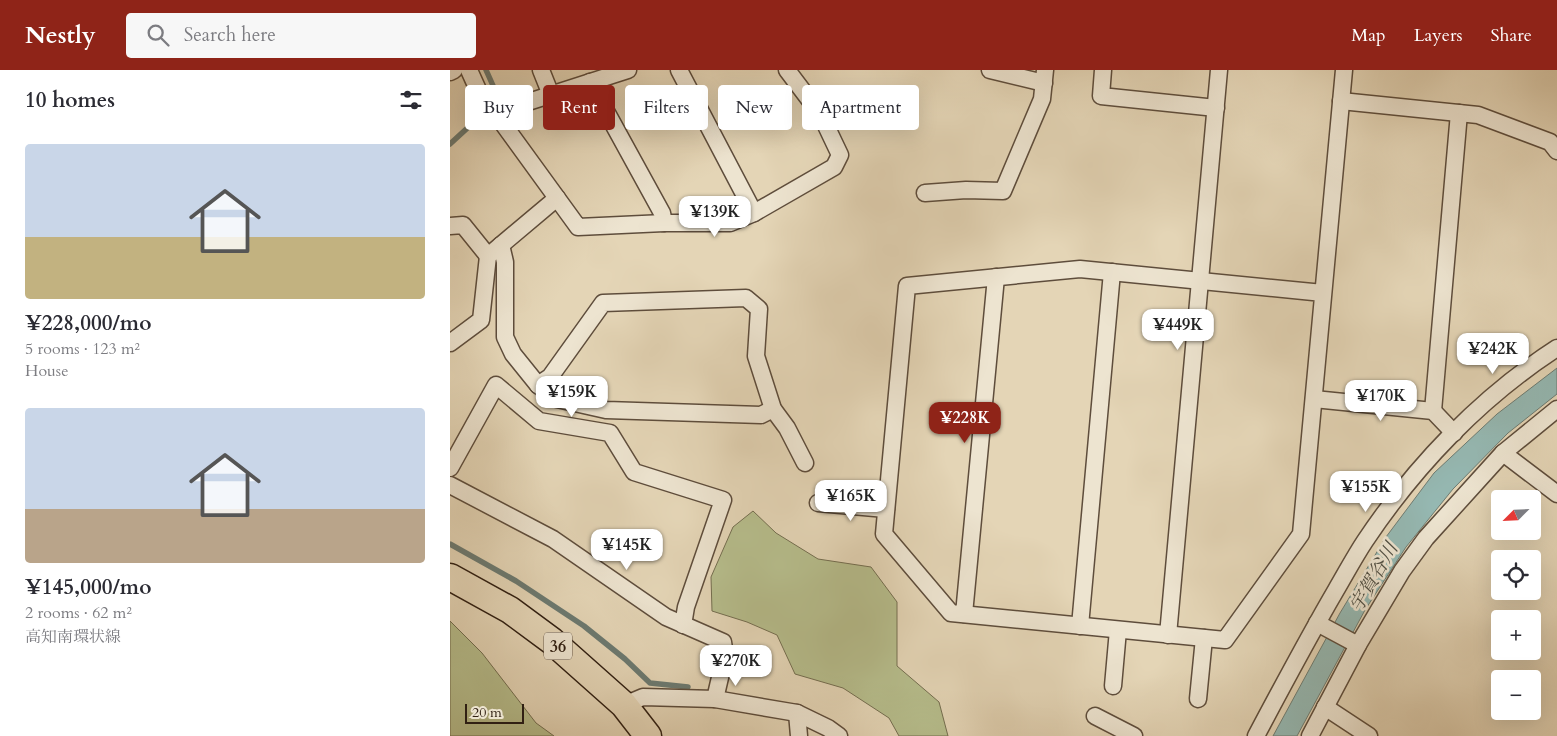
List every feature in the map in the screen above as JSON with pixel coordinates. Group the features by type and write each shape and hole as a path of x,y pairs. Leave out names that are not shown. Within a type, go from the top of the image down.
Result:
{"main road":[{"name":"36","path":"450,577 510,610 552,641 624,705 648,736"}],"street":[{"path":"450,72 454,70"},
{"path":"469,70 476,85"},
{"path":"541,70 547,85"},
{"path":"581,85 628,70"},
{"path":"679,70 754,213"},
{"path":"508,130 578,227 664,223 730,223 754,213 834,167 840,155 821,115 787,70"},
{"path":"925,193 966,190 1003,191 1042,98 1044,76 990,70"},
{"path":"1103,70 1101,96 1216,108"},
{"path":"1168,635 1220,70"},
{"path":"1324,293 1080,269 907,286 884,534 950,613 1225,640 1301,534 1324,293 1344,70"},
{"path":"590,82 662,213 664,223"},
{"path":"1341,101 1478,115 1550,142 1557,152"},
{"path":"1433,411 1459,113"},
{"path":"450,343 481,320 488,256 557,198"},
{"path":"450,226 463,225 488,256"},
{"path":"501,245 505,262 505,337 513,354 538,385 557,399 606,410 761,415 773,409"},
{"path":"1080,626 1112,272"},
{"path":"964,614 996,277"},
{"path":"538,385 550,377 603,303 746,298 759,309 756,356 773,409 787,428 805,463"},
{"path":"1256,736 1365,541 1412,478 1454,433 1505,386 1557,348"},
{"path":"450,468 496,385 539,421 610,433 634,472 723,500 686,607 683,625"},
{"path":"1314,399 1433,411 1454,433"},
{"path":"1310,736 1326,707 1355,643 1426,538 1502,453 1557,409"},
{"path":"1502,453 1557,494"},
{"path":"450,486 553,539 666,617 723,642 725,656 715,699"},
{"path":"818,504 886,509"},
{"path":"1320,624 1355,643"},
{"path":"1113,686 1118,630"},
{"path":"1198,699 1204,638"},
{"path":"624,705 642,697 715,699 797,713 828,728 839,736"},
{"path":"1326,707 1369,736"},
{"path":"797,713 799,736"},
{"path":"1096,716 1134,736"}],"green space":[{"path":"753,511 776,533 818,559 871,567 897,602 897,666 939,702 948,736 899,736 889,718 843,688 795,674 777,635 747,622 712,611 711,577 733,527"},
{"path":"450,621 482,653 536,723 554,736 450,736"}],"water":[{"name":"宇賀谷川","path":"1557,368 1557,394 1508,433 1453,489 1406,547 1365,610 1297,736 1273,736 1340,613 1386,537 1434,473 1497,414"}],"waterway":[{"path":"450,144 499,99 486,70"},
{"path":"450,544 516,581 584,626 625,659 650,683 688,687"}]}
